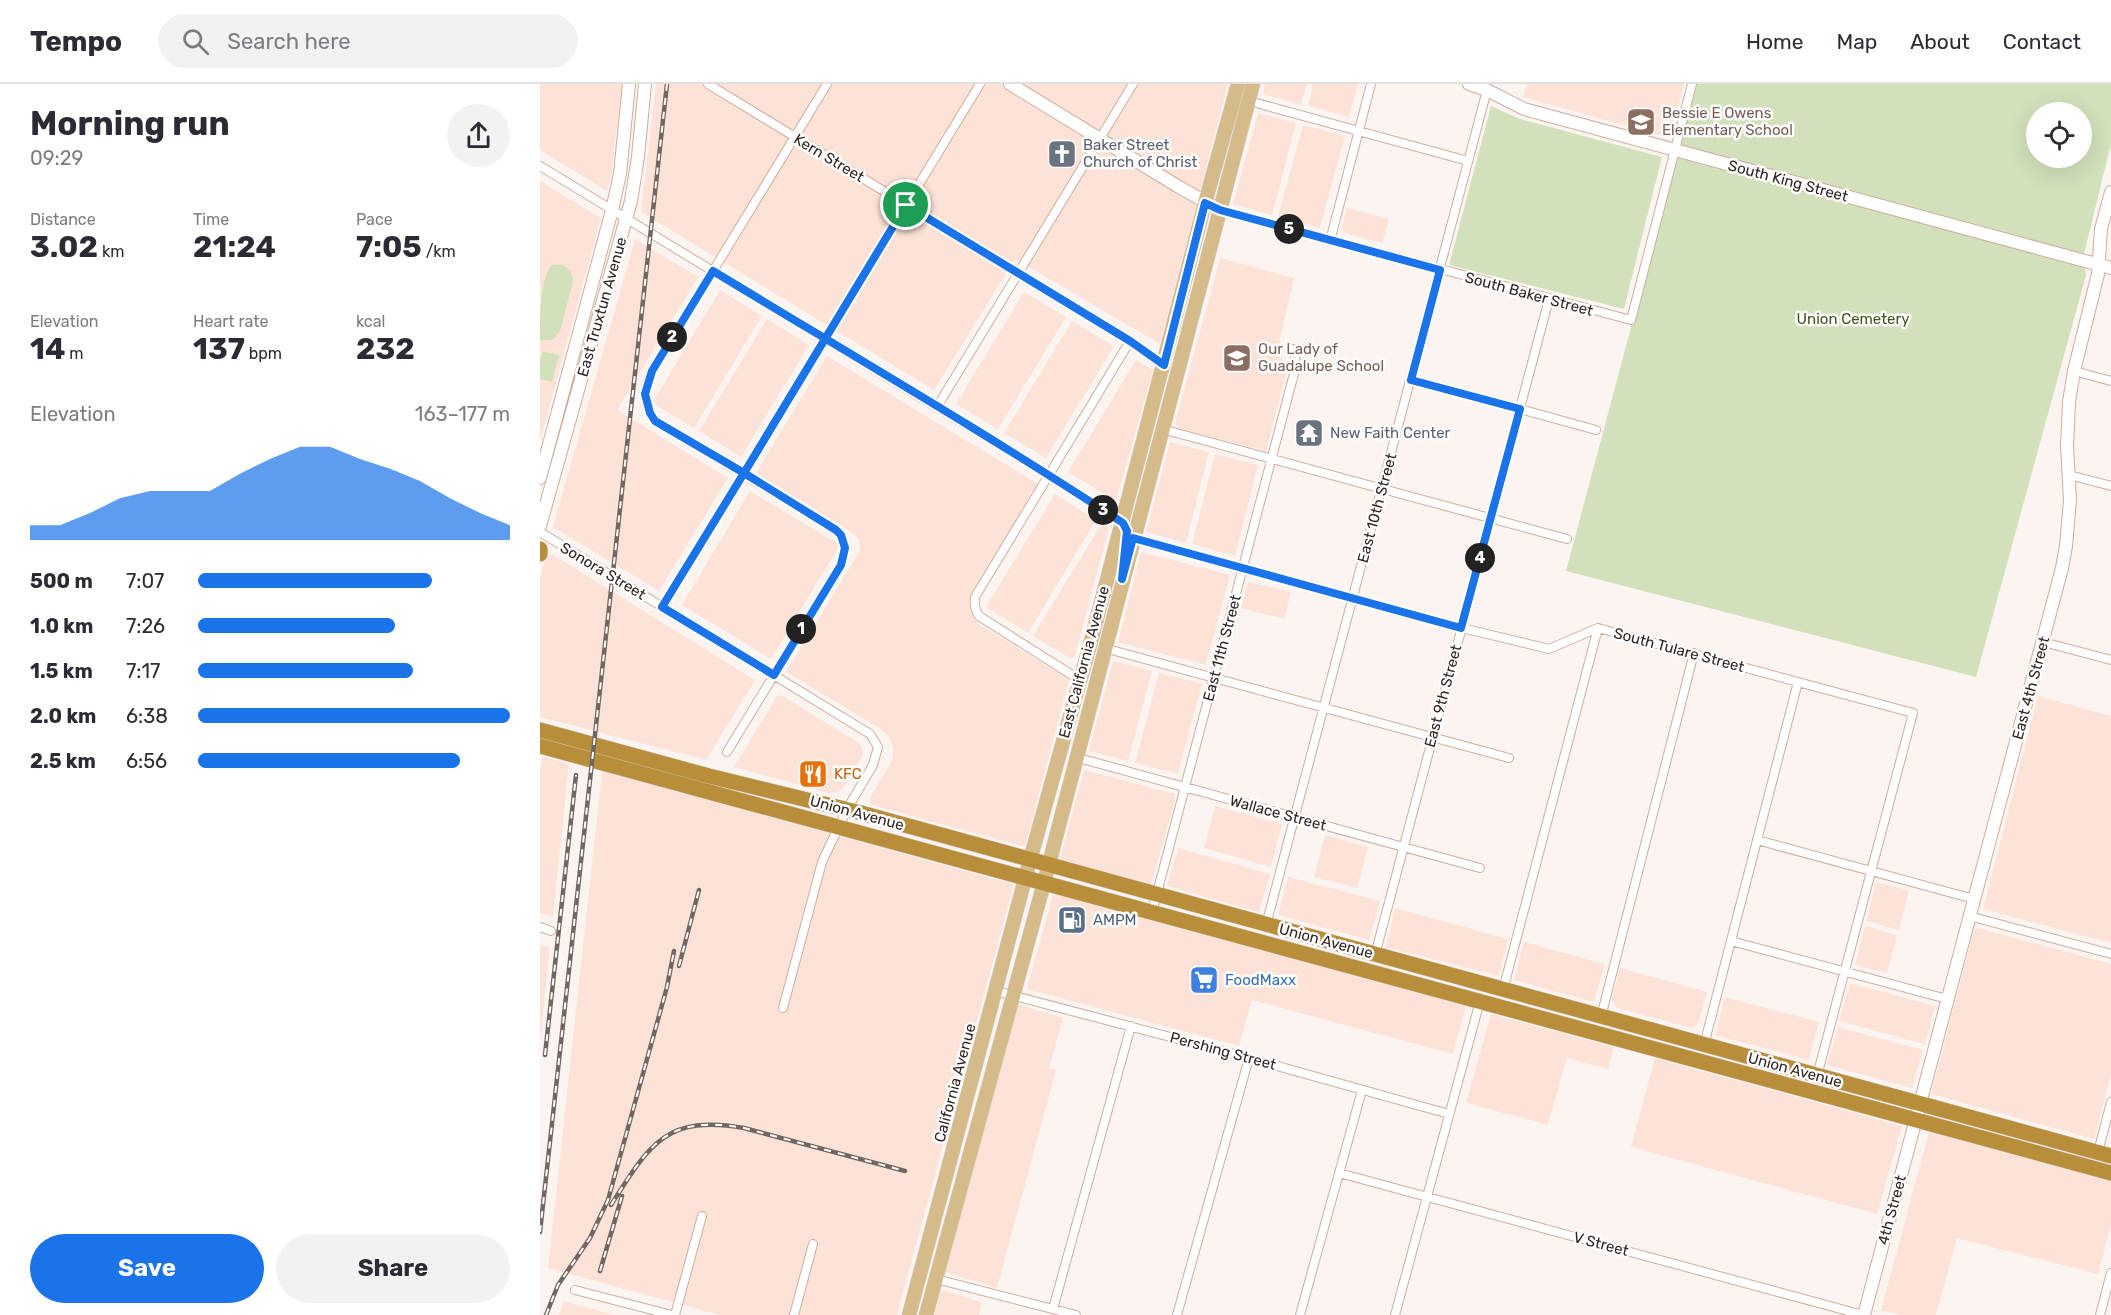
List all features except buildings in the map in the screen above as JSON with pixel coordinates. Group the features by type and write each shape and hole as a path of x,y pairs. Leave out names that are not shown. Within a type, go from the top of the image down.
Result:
{"highway":[{"path":"540,549 540,554"},
{"name":"Union Avenue","path":"540,729 709,776 847,809 2104,1154"},
{"name":"Union Avenue","path":"540,746 2111,1173"},
{"path":"1480,1001 1491,996 1541,1009 1556,1005"}],"main road":[{"name":"East California Avenue","path":"1030,860 1104,594 1238,84"},
{"name":"East California Avenue","path":"1048,866 1253,84"},
{"path":"1162,429 1158,424 1163,371"},
{"path":"1122,579 1127,531 1123,523"},
{"path":"1104,594 1100,635 1100,645 1104,648"},
{"path":"1080,680 1086,684 1078,719 1082,731"},
{"name":"California Avenue","path":"909,1315 1030,860"},
{"path":"926,1315 1048,866"},
{"path":"957,1138 963,1143 957,1177 960,1190"},
{"path":"930,1239 933,1251 928,1274 936,1279"}],"street":[{"name":"East Truxtun Avenue","path":"540,500 541,476 620,174 629,84"},
{"name":"East Truxtun Avenue","path":"540,526 626,219 638,157 645,84"},
{"name":"Kern Street","path":"708,84 1130,341 1163,371"},
{"path":"726,752 841,565 845,548 844,541 836,530 655,421 645,401 645,394 648,377 827,84"},
{"path":"662,607 980,84"},
{"path":"1010,84 1220,210"},
{"path":"937,407 1133,84"},
{"path":"1330,241 1371,84"},
{"name":"South King Street","path":"1470,84 1524,109 2111,268"},
{"path":"1675,151 1692,84"},
{"name":"East 10th Street","path":"1266,925 1487,90"},
{"path":"1249,101 1468,161"},
{"name":"South Baker Street","path":"1220,210 1630,320 1675,151"},
{"path":"540,166 1048,474 1123,523"},
{"name":"East 4th Street","path":"1921,1104 1922,1092 2043,642 2066,546 2070,512 2067,424 2074,371 2098,274 2101,229 2111,192"},
{"name":"East 9th Street","path":"1375,955 1549,299"},
{"path":"1080,680 986,621 975,611 975,597 1130,341"},
{"name":"East 11th Street","path":"1152,912 1296,366 1294,349"},
{"path":"570,368 583,373"},
{"path":"2074,371 2111,381"},
{"path":"1411,380 1596,430"},
{"path":"1162,429 1567,539"},
{"path":"2069,475 2111,486"},
{"name":"Sonora Street","path":"540,532 612,579 870,734 878,747 873,765 847,809"},
{"name":"South Tulare Street","path":"1133,538 1461,628 1549,649 1598,628 1913,713 1872,871"},
{"path":"1503,990 1598,628"},
{"path":"2043,642 2111,660"},
{"path":"1104,648 1509,758"},
{"path":"1601,1017 1694,653"},
{"path":"1704,1045 1798,682"},
{"name":"Wallace Street","path":"1075,757 1480,868"},
{"path":"783,1008 822,862 847,809"},
{"path":"1757,840 1974,898"},
{"path":"1817,1076 1872,871"},
{"path":"1969,916 2111,954"},
{"path":"540,927 551,930"},
{"path":"1731,941 1947,999"},
{"name":"Pershing Street","path":"996,991 1449,1114"},
{"path":"1395,1315 1480,1001"},
{"path":"1053,1309 1131,1026"},
{"path":"1177,1315 1249,1058"},
{"path":"1300,1315 1362,1090"},
{"path":"2104,1154 2111,1102"},
{"name":"4th Street","path":"1863,1315 1921,1104"},
{"name":"V Street","path":"1339,1173 1863,1315"},
{"path":"575,1290 673,1315 702,1216"},
{"path":"794,1315 813,1244"},
{"path":"2100,1315 2111,1273"},
{"path":"936,1279 1076,1315"}],"shaded area":[{"path":"540,84 622,84 611,177 607,191 540,150"},
{"path":"656,84 1228,84 1160,344 1015,259 934,390 641,212"},
{"path":"1265,84 1307,84 1301,105 1263,94"},
{"path":"1313,84 1358,84 1349,117 1308,106"},
{"name":"Bessie E Owens Elementary School","path":"1527,84 1684,84 1670,138 1523,97"},
{"path":"1258,113 1296,123 1272,215 1233,204"},
{"path":"1303,125 1345,136 1320,228 1278,216"},
{"path":"540,181 601,218 540,441"},
{"path":"1347,208 1389,219 1382,243 1344,233 1342,226"},
{"path":"635,239 698,277 617,410 728,478 659,591 553,527"},
{"name":"Our Lady of Guadalupe School","path":"1220,258 1294,278 1280,339 1279,354 1285,363 1286,374 1266,451 1178,428 1175,423"},
{"path":"720,290 762,316 694,428 657,406 654,400"},
{"path":"1024,292 1066,317 998,429 956,404"},
{"path":"767,319 809,345 741,457 699,431"},
{"path":"1072,321 1114,346 1046,458 1004,433"},
{"path":"827,356 1038,484 969,598 972,614 977,623 1069,679 1025,847 872,805 871,797 893,758 893,748 889,737 881,729 786,672 860,547 859,540 853,533 756,473"},
{"path":"1136,360 1153,370 1116,501 1068,472"},
{"path":"1170,442 1209,452 1186,543 1146,532"},
{"path":"1215,454 1258,465 1235,556 1192,544"},
{"path":"750,491 840,545 771,659 682,605"},
{"path":"1055,494 1096,520 1028,633 986,607"},
{"path":"1102,523 1109,528 1075,656 1071,659 1033,636"},
{"path":"1141,552 1230,575 1206,665 1118,642"},
{"path":"552,554 755,680 706,760 540,717 540,577 546,555"},
{"path":"1248,582 1291,592 1284,619 1241,608"},
{"path":"1113,661 1152,671 1128,761 1089,751"},
{"path":"1159,673 1202,684 1178,774 1135,763"},
{"path":"781,695 861,746 863,753 861,759 844,787 838,792 829,793 734,767 777,696"},
{"path":"2038,696 2111,716 2111,943 1983,909"},
{"path":"543,757 569,764 553,917 540,913 540,769"},
{"path":"1084,770 1175,794 1175,801 1151,884 1060,859"},
{"path":"602,771 1013,884 897,1315 720,1315 548,1268"},
{"path":"1215,806 1282,824 1271,867 1204,848"},
{"path":"1325,835 1368,847 1357,888 1314,877"},
{"path":"1178,848 1270,874 1259,912 1167,886"},
{"path":"1288,877 1380,901 1369,940 1278,915"},
{"path":"1876,882 1909,891 1899,930 1867,921"},
{"path":"1053,894 1466,1006 1453,1054 1252,1000 1239,1046 1027,989"},
{"path":"1395,908 1508,939 1498,976 1386,947"},
{"path":"1865,926 1897,935 1887,973 1855,965"},
{"path":"1978,928 2111,964 2111,1075 2094,1139 1931,1094 1974,930"},
{"path":"1524,942 1605,964 1594,1002 1514,980"},
{"path":"540,945 550,947 540,1041"},
{"path":"1620,968 1707,992 1698,1024 1691,1028 1617,1008 1612,1000"},
{"path":"1850,983 1935,1006 1925,1044 1839,1021"},
{"path":"1725,997 1819,1022 1809,1060 1715,1035"},
{"path":"1017,1004 1063,1018 1049,1068 1056,1070 997,1288 945,1272"},
{"path":"1491,1014 1614,1047 1608,1069 1567,1058 1548,1125 1466,1103"},
{"path":"1838,1027 1923,1050 1912,1088 1827,1065"},
{"path":"1655,1058 1902,1126 1877,1214 1631,1147"},
{"path":"1929,1132 2111,1181 2111,1225 2098,1274 1957,1238 1936,1315 1901,1315 1881,1310"},
{"path":"941,1290 982,1302 979,1315 934,1315"},
{"path":"563,1301 614,1315 559,1315"}],"green space":[{"name":"Union Cemetery","path":"1696,84 2111,84 2111,144 2083,258 2086,275 1976,677 1566,571"},
{"path":"1491,106 1520,119 1662,157 1624,309 1449,265"},
{"path":"552,265 561,265 570,270 573,282 560,331 553,340 540,340 543,288"},
{"path":"543,351 559,355 552,382 540,379 540,361"}],"railway":[{"path":"540,1232 667,84"},
{"path":"545,1055 576,775"},
{"path":"679,966 699,890"},
{"path":"546,1315 558,1285 590,1238 608,1200 667,987 674,951"},
{"path":"611,1205 649,1151 662,1139 678,1130 696,1126 717,1125 744,1128 905,1171"},
{"path":"600,1271 622,1196"}],"place":[{"name":"Bessie E Owens Elementary School","path":"1641,122"},
{"name":"Baker Street Church of Christ","path":"1062,154"},
{"name":"Our Lady of Guadalupe School","path":"1237,358"},
{"name":"New Faith Center","path":"1309,433"},
{"name":"KFC","path":"813,774"},
{"name":"AMPM","path":"1072,920"},
{"name":"FoodMaxx","path":"1204,980"}],"route":[{"path":"906,205 866,272 825,339 784,406 744,473 836,530 844,541 845,548 841,565 774,675 662,607 744,473 655,421 645,401 648,377 713,271 825,339 880,372 955,418 1048,474 1123,523 1127,531 1127,542 1122,579 1133,538 1461,628 1520,409 1411,380 1440,270 1220,210 1205,203 1164,365 1130,341 906,205"}]}
